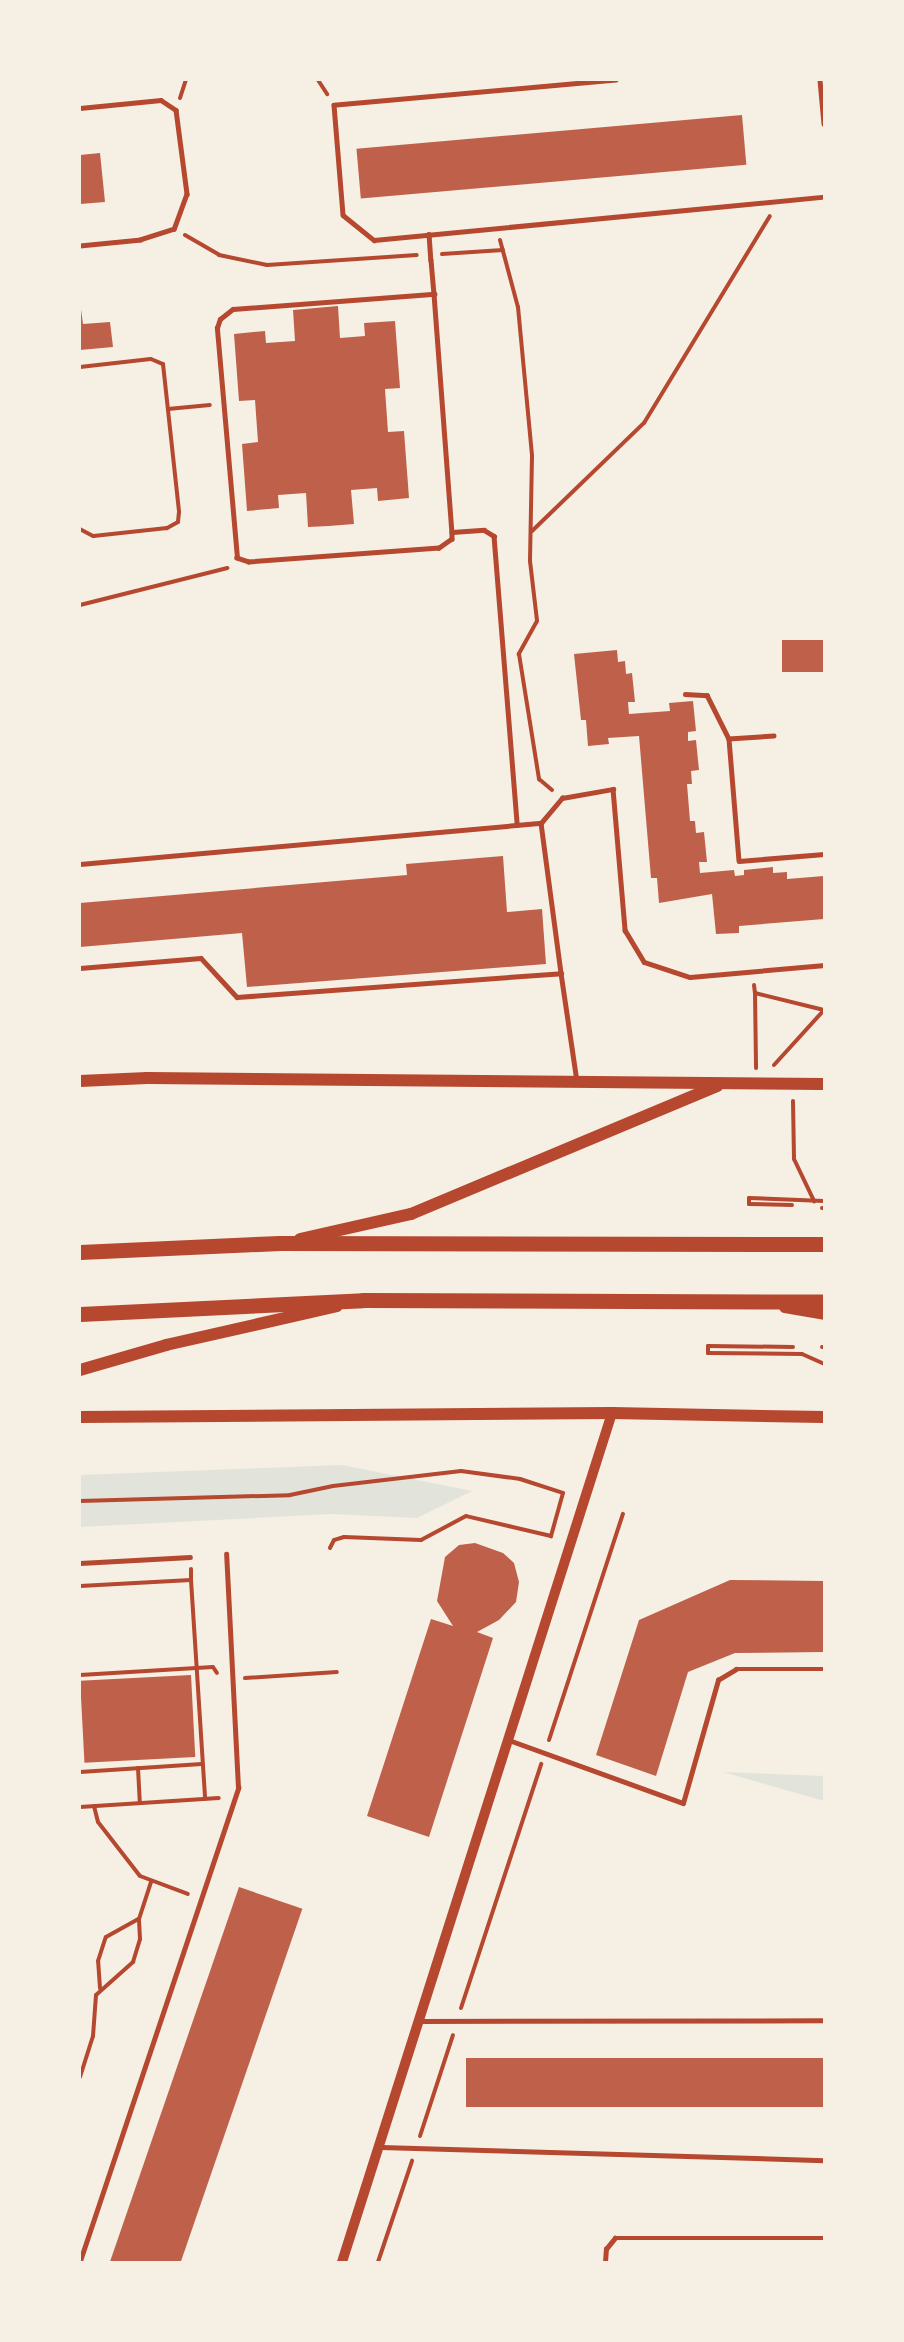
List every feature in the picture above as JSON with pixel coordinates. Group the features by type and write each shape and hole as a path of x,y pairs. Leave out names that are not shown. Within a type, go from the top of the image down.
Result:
{"main road":[{"path":"80,1081 147,1078 577,1084 825,1084"},
{"path":"280,1243 411,1214 723,1084"},
{"path":"80,1252 280,1243 825,1244"},
{"path":"80,1370 166,1345 363,1300"},
{"path":"80,1314 363,1300 825,1302"},
{"path":"760,1302 825,1314"},
{"path":"80,1418 612,1413 825,1417"}],"street":[{"path":"342,2262 381,2147 612,1413"}],"lane":[{"path":"532,80 533,87"},
{"path":"616,80 334,105 343,215 374,240 825,197"},
{"path":"820,80 825,124"},
{"path":"80,108 161,100 176,110 187,194 174,229 141,240 80,246"},
{"path":"429,234 431,254 452,532 448,545 440,548 249,562 237,558 234,549 217,328 225,313 434,294"},
{"path":"452,532 484,530 494,536 517,825"},
{"path":"685,694 707,694 729,740 739,861 825,854"},
{"path":"729,740 774,736"},
{"path":"80,864 541,823 562,798 613,789 625,930 644,962 690,977 825,965"},
{"path":"541,823 577,1084"},
{"path":"80,968 201,958 237,997 561,973"},
{"path":"80,2261 235,1797 240,1775 226,1554"},
{"path":"80,1563 190,1557"},
{"path":"509,1740 544,1755 683,1803 718,1680 736,1669 825,1669"},
{"path":"420,2021 825,2020"},
{"path":"381,2147 825,2160"},
{"path":"605,2262 606,2249 615,2238 825,2238"}],"path":[{"path":"532,531 644,423 779,201"},
{"path":"497,228 518,307 532,456 530,561 537,621 519,654 539,779 562,798"},
{"path":"174,229 219,255 267,265 503,250"},
{"path":"80,367 158,359 163,363 178,522 167,528 93,536 80,529"},
{"path":"168,409 222,403"},
{"path":"80,605 249,562"},
{"path":"753,971 756,1084"},
{"path":"755,993 824,1010 756,1084"},
{"path":"793,1093 794,1159 814,1201"},
{"path":"792,1205 749,1204 749,1198 825,1201"},
{"path":"793,1347 708,1346 708,1353 802,1354 825,1364"},
{"path":"80,1501 290,1495 333,1486 460,1471 520,1479 563,1493 551,1536 466,1516 421,1540 344,1537 334,1540 330,1548"},
{"path":"378,2262 623,1514"},
{"path":"190,1557 205,1799"},
{"path":"80,1586 191,1580"},
{"path":"80,1675 213,1667 220,1678 337,1672"},
{"path":"80,1772 202,1764"},
{"path":"138,1768 140,1803"},
{"path":"80,1806 235,1797"},
{"path":"94,1806 100,1826 138,1874 151,1882 201,1899"},
{"path":"100,1989 132,1965 139,1943 139,1919 151,1882"},
{"path":"80,2077 93,2036 95,2000 100,1989 98,1961 106,1936 139,1919"}],"shaded area":[{"path":"342,1465 472,1491 417,1518 332,1514 80,1527 80,1475"},
{"path":"723,1772 824,1776 824,1801"}],"building":[{"path":"742,115 746,165 361,199 356,149"},
{"path":"100,153 105,202 80,204 80,155"},
{"path":"80,302 83,324 110,322 113,347 80,350"},
{"path":"338,306 340,338 365,336 364,323 395,321 400,388 385,389 388,432 404,431 409,498 378,501 377,488 351,490 354,524 308,527 306,493 278,495 279,508 247,511 242,444 258,442 255,400 239,401 234,334 265,331 266,343 295,341 293,310"},
{"path":"782,640 824,640 824,672 782,672"},
{"path":"617,650 618,662 625,661 626,674 632,673 635,702 628,702 629,714 670,711 669,703 693,701 696,731 688,732 688,741 696,740 699,770 691,771 692,784 687,784 690,821 695,821 696,833 704,832 707,862 699,862 700,873 734,870 735,876 744,875 744,870 773,867 773,873 787,872 787,879 824,876 824,919 739,926 739,933 716,934 712,894 659,903 657,878 651,878 639,736 608,738 609,744 588,746 586,720 581,720 574,654"},
{"path":"503,856 507,912 542,909 546,964 247,987 242,933 80,947 80,903 407,875 406,864"},
{"path":"475,1543 503,1553 514,1563 519,1582 516,1602 499,1620 477,1632 493,1638 429,1837 367,1816 431,1619 453,1626 437,1601 445,1557 459,1545"},
{"path":"730,1580 824,1581 824,1652 735,1653 688,1672 656,1776 596,1755 639,1620"},
{"path":"191,1675 195,1757 84,1763 80,1681"},
{"path":"239,1887 302,1909 181,2262 110,2261"},
{"path":"466,2058 824,2058 824,2107 466,2107"}]}
